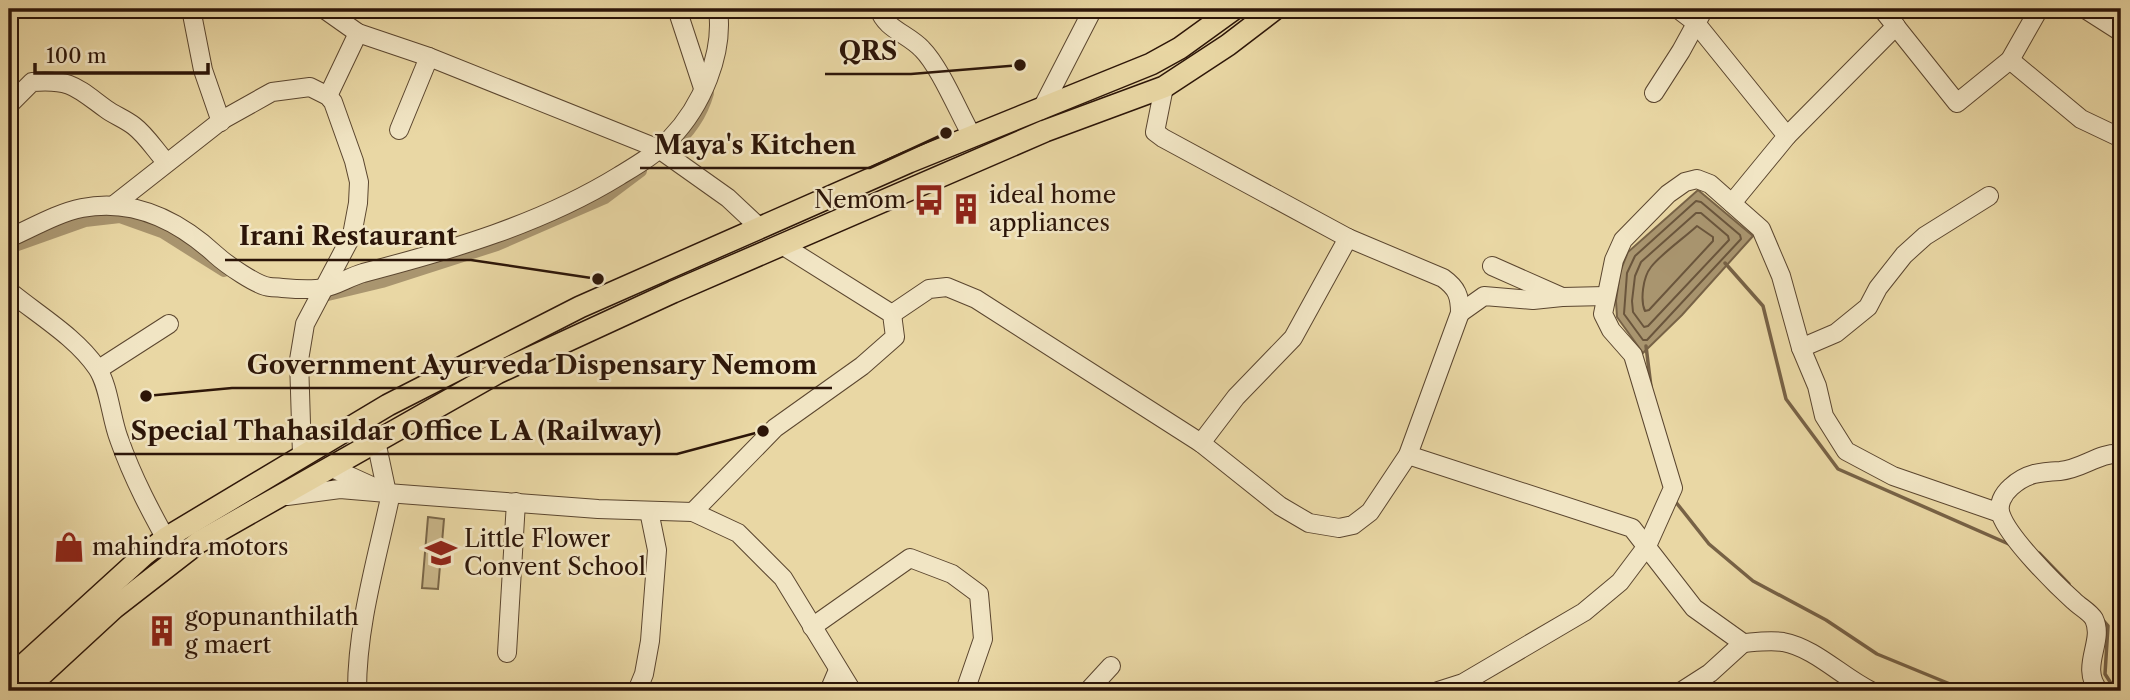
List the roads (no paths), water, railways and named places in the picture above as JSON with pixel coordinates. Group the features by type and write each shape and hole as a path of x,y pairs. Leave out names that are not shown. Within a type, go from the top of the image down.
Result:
{"main road":[{"path":"24,691 114,608 199,542 376,441 497,373 592,328 782,245 1043,120 1180,48 1234,9"},
{"path":"9,678 166,538 413,392 580,307 972,136 1164,87 1228,45 1275,9"},
{"path":"310,451 332,468"}],"street":[{"path":"191,9 203,70 221,122"},
{"path":"324,9 358,33 429,57 659,149 729,198 760,228"},
{"path":"677,9 703,88"},
{"path":"9,238 81,208 114,204 162,217 198,239 223,262 265,287 325,288 361,274 466,245 585,197 670,139 690,115 703,88 720,31 718,9"},
{"path":"879,9 882,19 916,43 929,57 972,136"},
{"path":"1043,120 1093,9"},
{"path":"1678,9 1700,15 1787,136"},
{"path":"1882,9 1957,103 2010,60 2039,9"},
{"path":"2085,9 2121,32"},
{"path":"1654,93 1700,15"},
{"path":"1732,203 1787,136 1896,26"},
{"path":"328,96 358,33"},
{"path":"399,130 429,57"},
{"path":"2010,60 2081,119 2121,138"},
{"path":"9,105 32,82 55,80 67,84 87,93 135,127 166,162"},
{"path":"114,204 221,122 272,92 310,87 328,96 333,102 354,161 359,193 352,235 305,324 299,360 310,451"},
{"path":"892,314 929,289 947,287 976,299 1201,443 1280,506 1309,523 1339,528 1353,525 1370,512 1408,455 1460,313 1460,297 1455,287 1443,278 1348,238 1155,132 1164,87"},
{"path":"1438,691 1463,683 1584,612 1620,582 1647,546 1674,488 1633,355 1611,330 1603,314 1614,260 1623,240 1668,194 1685,182 1697,179 1710,184 1761,229 1781,276 1801,348 1817,386 1824,416 1846,451 1893,476 2000,513"},
{"path":"1801,348 1836,333 1868,307 1878,288 1904,255 1925,236 1989,196"},
{"path":"1201,443 1236,397 1293,338 1348,238"},
{"path":"782,245 892,314"},
{"path":"1492,266 1562,297"},
{"path":"9,291 79,347 99,369 108,396 111,417 128,465 177,559"},
{"path":"1460,313 1484,296 1533,300 1606,296"},
{"path":"693,513 775,428 862,366 895,337 892,314"},
{"path":"99,369 169,324"},
{"path":"357,691 357,661 362,627 389,493 376,441"},
{"path":"2099,691 2093,684 2090,671 2096,628 2092,616 2073,600 2019,542 2000,513 2000,503 2006,491 2028,474 2073,470 2103,456 2121,454"},
{"path":"1408,455 1632,528 1695,608 1743,643"},
{"path":"332,468 389,493"},
{"path":"277,497 340,489 693,513 738,533 783,578 852,691"},
{"path":"507,653 516,502"},
{"path":"637,691 644,674 650,641 657,550 649,511"},
{"path":"812,626 910,558 951,574 979,594 983,639 965,691"},
{"path":"1682,691 1710,673 1743,643 1768,641 1785,642 1807,651 1871,691"},
{"path":"1088,691 1111,666"},
{"path":"830,691 838,670"}],"water":[{"path":"1698,190 1753,236 1682,315 1643,353 1617,317 1620,272 1628,252"}],"waterway":[{"path":"672,147 694,123 708,93"},
{"path":"328,295 382,282 497,245 605,198 641,171"},
{"path":"9,248 85,221 120,217 162,232 224,271"},
{"path":"1725,263 1763,306 1786,399 1838,469 2011,545"},
{"path":"1646,346 1651,387"},
{"path":"1675,501 1709,544 1753,581 1826,620 1877,654 1950,684 1959,691"},
{"path":"2039,553 2069,584"},
{"path":"2101,618 2108,626 2105,674 2116,691"}],"place":[{"name":"QRS","path":"1020,65"},
{"name":"Maya's Kitchen","path":"946,133"},
{"name":"Nemom","path":"929,200"},
{"name":"ideal home appliances","path":"966,209"},
{"name":"Irani Restaurant","path":"598,279"},
{"name":"Government Ayurveda Dispensary Nemom","path":"146,396"},
{"name":"Special Thahasildar Office L A (Railway)","path":"763,431"},
{"name":"mahindra motors","path":"69,547"},
{"name":"Little Flower Convent School","path":"441,553"},
{"name":"gopunanthilath g maert","path":"162,631"}]}
